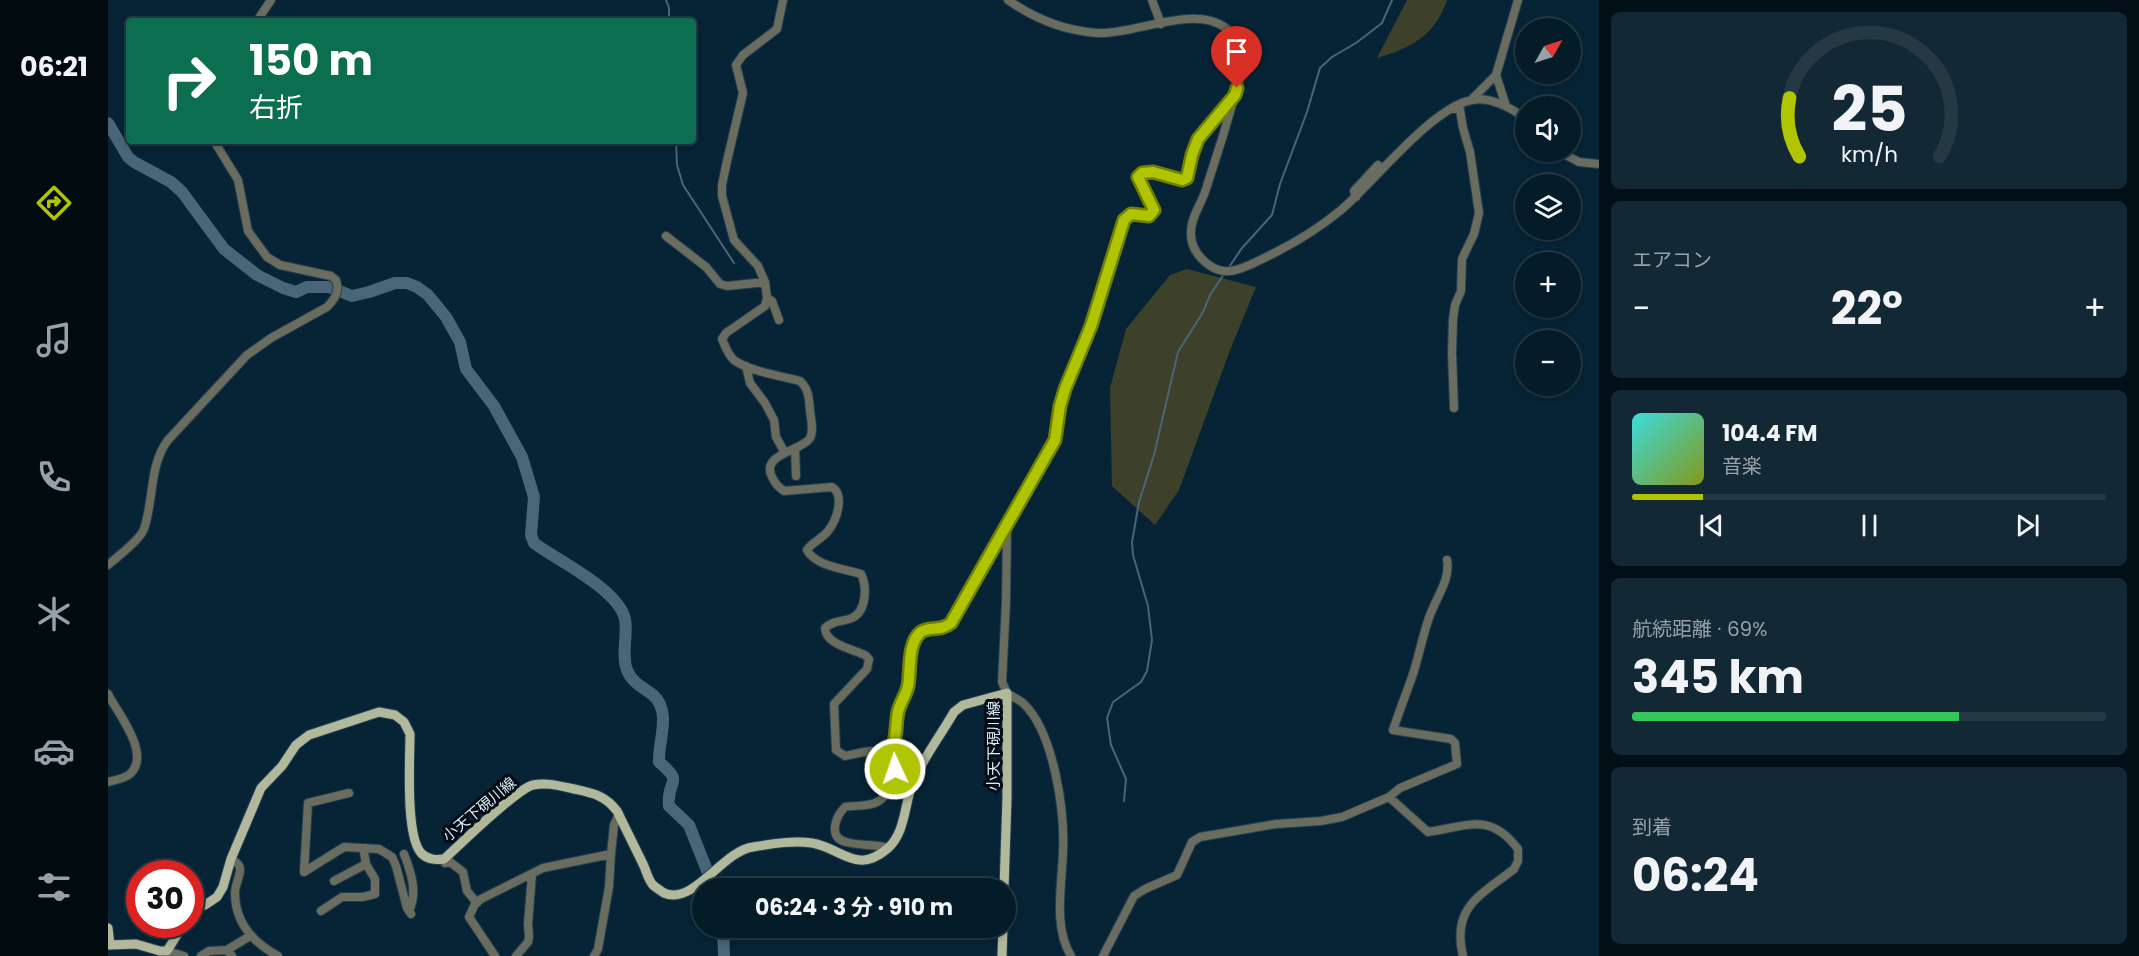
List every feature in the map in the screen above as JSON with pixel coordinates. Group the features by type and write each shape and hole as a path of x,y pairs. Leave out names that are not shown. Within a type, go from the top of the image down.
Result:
{"main road":[{"name":"小天下硯川線","path":"204,905 217,897 223,887 231,859 261,788 282,766 296,745 309,735 379,712 395,715 404,722 410,734 411,820 419,851 424,856 435,860 444,859 515,795 530,786 547,784 599,794 610,802 619,814 652,884 664,893 677,895 692,890 710,874 749,847 779,843 810,843 822,845 853,860 866,861 875,857 889,848 903,821 912,784 954,712 963,705 1008,694 1004,878"},
{"path":"108,928 109,944 136,945 167,951 175,938"},
{"path":"1002,956 1003,938"}],"street":[{"path":"259,18 271,0"},
{"path":"783,0 777,30 743,55 736,65 743,93 722,185 728,223 734,240 758,266 765,282 767,298 765,306 726,333 722,339 725,349 734,360 746,366 800,381 805,385 809,394 812,434 808,442 775,458 770,472 777,486 783,490 832,487 840,498 828,532 810,545 807,550 809,555 821,562 861,574 865,584 864,602 858,613 853,618 831,623 825,628 825,634 829,639 865,655 868,659 867,669 834,704 836,750 845,756 888,752 895,761 895,769 889,793 877,802 845,807 834,825 839,839 845,842 877,844 889,848"},
{"path":"1008,0 1044,21 1079,30 1118,32 1190,18 1204,18 1216,21 1234,37 1240,50 1242,65 1206,192 1191,230 1191,243 1198,256 1211,267 1224,272 1238,270 1263,259 1320,226 1356,196 1432,121 1448,109 1472,99 1496,75 1518,0"},
{"path":"1152,0 1161,24"},
{"path":"1496,75 1506,106"},
{"path":"888,752 893,748 898,712 908,686 909,660 917,637 928,629 939,629 951,623 1055,440 1060,406 1070,372 1091,326 1124,220 1131,214 1149,216 1154,210 1138,177 1142,173 1153,172 1182,180 1187,178 1198,139 1235,95"},
{"path":"1472,99 1506,106 1515,112"},
{"path":"1448,109 1459,108 1460,110 1462,128 1470,152 1479,213 1474,234 1462,259 1461,291 1455,305 1453,319 1454,408"},
{"path":"108,565 143,530 156,466 162,448 168,440 247,355 271,338 327,307 338,289 336,280 331,276 280,265 267,257 248,231 238,180 216,144"},
{"path":"1579,162 1599,164"},
{"path":"1356,196 1354,191 1378,165"},
{"path":"666,236 706,267 720,284 728,286 765,282"},
{"path":"767,298 772,300 779,320"},
{"path":"746,366 750,383 774,420 776,437 785,453"},
{"path":"795,448 796,476"},
{"path":"1006,528 1006,602 1002,682 1008,694 1024,704 1037,722 1055,768 1064,849 1061,916 1066,949 1071,956"},
{"path":"1103,956 1134,896 1177,875 1192,842 1200,837 1276,824 1342,817 1389,797 1400,788 1457,764 1455,743 1451,739 1393,730 1412,677 1431,610 1447,577 1447,560"},
{"path":"108,694 135,741 136,764 129,774 108,782"},
{"path":"348,793 308,803 304,872 344,847 379,849 392,857 410,912 413,885 404,854"},
{"path":"1389,797 1428,832 1484,823 1502,831 1518,849 1518,861 1514,869 1471,902 1465,913 1460,940 1463,956"},
{"path":"594,956 598,949 609,886 614,825 619,814"},
{"path":"321,911 342,897 363,897 375,894 375,879 366,864 364,852 366,848"},
{"path":"495,956 469,917 477,903 532,874 559,863 610,854"},
{"path":"231,859 237,862 240,869 235,889 237,908 250,936 256,943 278,956"},
{"path":"446,863 450,862 463,872 467,891 477,903"},
{"path":"334,881 366,864"},
{"path":"516,956 528,942 529,937 532,874"},
{"path":"201,956 209,951 229,953 250,936"},
{"path":"167,951 184,956"}],"green space":[{"path":"1407,0 1447,0 1429,32 1401,50 1377,58"},
{"path":"1187,269 1256,287 1230,350 1179,490 1155,525 1112,486 1110,388 1126,329 1170,275"}],"waterway":[{"path":"666,0 669,18"},
{"path":"1227,270 1242,248 1272,215 1280,184 1307,112 1320,68 1332,57 1356,43 1382,23 1392,0"},
{"path":"108,123 128,157 171,182 182,192 224,249 257,275 296,292 307,287 329,287 352,296 395,283 407,283 428,295 446,317 460,342 466,369 494,406 522,457 534,497 531,535 534,543 586,576 611,597 620,608 626,625 625,664 627,670 635,682 653,695 662,710 663,727 659,762 673,779 669,806 689,825 710,878"},
{"path":"676,144 677,165 683,185 734,263"},
{"path":"1124,801 1126,779 1111,745 1107,718 1113,702 1141,682 1147,671 1152,640 1148,606 1133,555 1132,542 1139,502 1154,455 1178,352 1224,274"},
{"path":"723,938 724,956"}],"route":[{"path":"895,769 895,761 888,752 893,748 898,712 908,686 909,660 917,637 928,629 939,629 951,623 1055,440 1060,406 1070,372 1091,326 1124,220 1131,214 1149,216 1154,210 1138,181 1139,175 1153,172 1182,180 1187,178 1198,139 1235,95 1237,88"}]}
